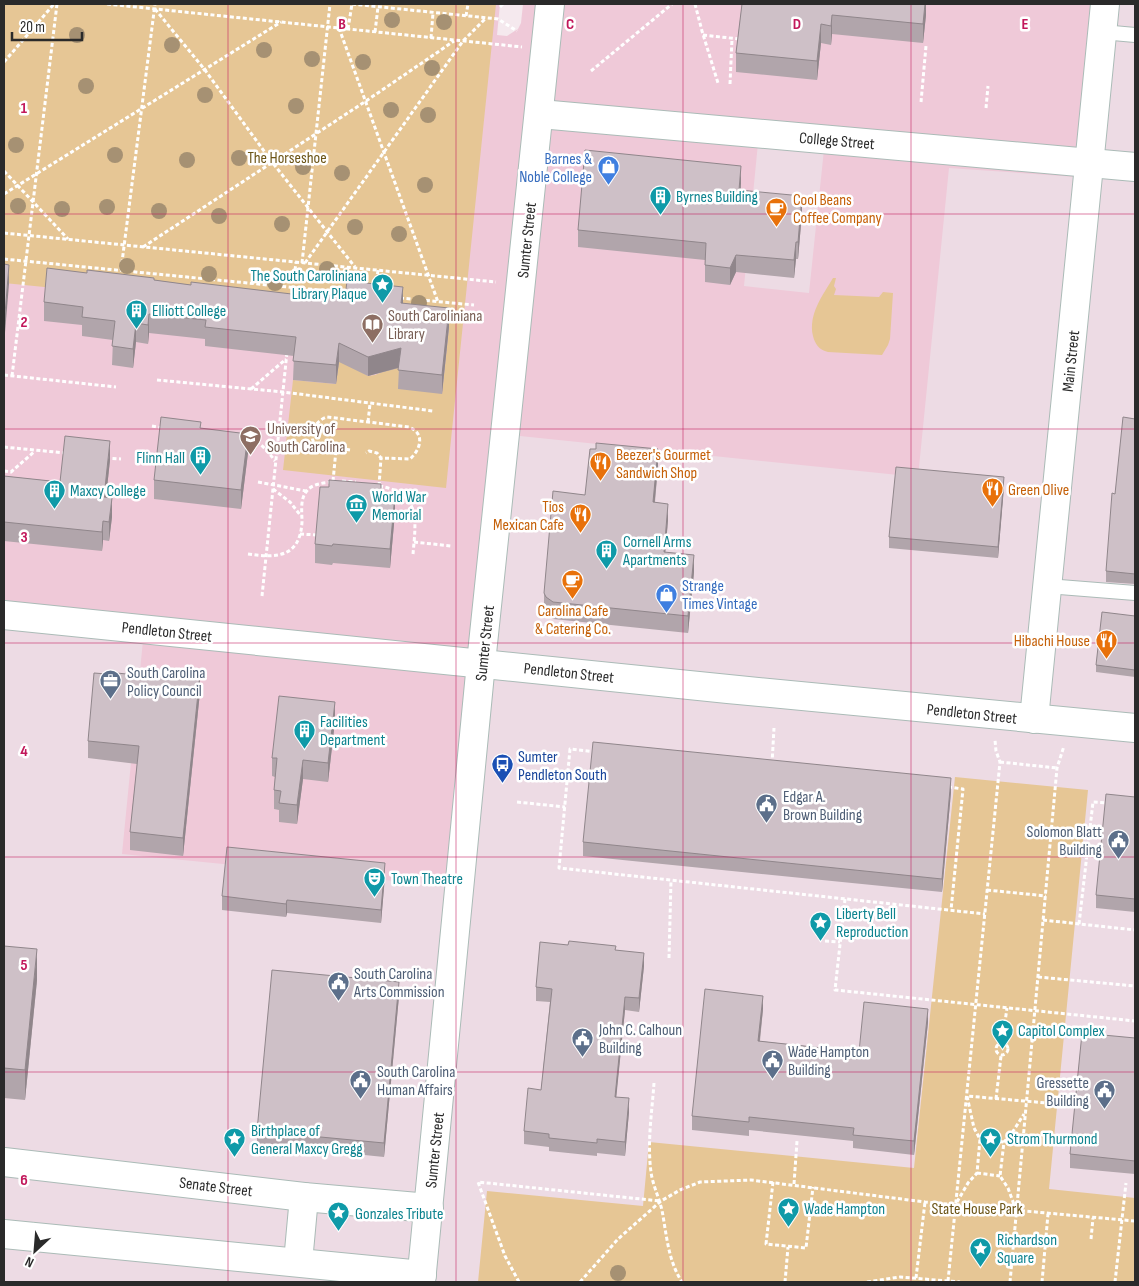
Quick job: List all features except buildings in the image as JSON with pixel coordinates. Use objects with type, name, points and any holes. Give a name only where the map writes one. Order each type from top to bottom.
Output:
[{"type":"street","name":"Sumter Street","points":[[422,1278],[481,663],[540,114],[550,4]]},
{"type":"street","name":"Main Street","points":[[1034,719],[1105,4]]},
{"type":"street","name":"College Street","points":[[540,114],[1135,167]]},
{"type":"street","name":"Pendleton Street","points":[[4,615],[1135,728]]},
{"type":"street","name":"Senate Street","points":[[4,1162],[304,1197],[429,1208]]},
{"type":"street","points":[[298,1262],[304,1197]]},
{"type":"street","points":[[4,1234],[298,1262],[422,1278]]},
{"type":"lane","points":[[1102,32],[1135,35]]},
{"type":"lane","points":[[1047,586],[1135,593]]},
{"type":"path","points":[[4,62],[54,4]]},
{"type":"path","points":[[12,376],[58,4]]},
{"type":"path","points":[[107,4],[496,45]]},
{"type":"path","points":[[121,270],[155,4]]},
{"type":"path","points":[[303,263],[330,4]]},
{"type":"path","points":[[348,29],[352,4],[498,19],[517,31]]},
{"type":"path","points":[[466,16],[468,4]]},
{"type":"path","points":[[592,71],[672,4]]},
{"type":"path","points":[[696,4],[703,35],[718,83]]},
{"type":"path","points":[[375,32],[378,7]]},
{"type":"path","points":[[155,9],[356,268]]},
{"type":"path","points":[[431,38],[433,12]]},
{"type":"path","points":[[303,263],[462,41],[486,18]]},
{"type":"path","points":[[4,194],[282,22]]},
{"type":"path","points":[[339,28],[438,302]]},
{"type":"path","points":[[703,35],[739,39]]},
{"type":"path","points":[[730,84],[732,39]]},
{"type":"path","points":[[143,247],[366,101],[455,40]]},
{"type":"path","points":[[921,102],[926,46]]},
{"type":"path","points":[[986,108],[988,86]]},
{"type":"path","points":[[4,171],[68,239]]},
{"type":"path","points":[[4,233],[477,280]]},
{"type":"path","points":[[4,259],[357,294]]},
{"type":"path","points":[[292,305],[296,262]]},
{"type":"path","points":[[375,296],[378,270]]},
{"type":"path","points":[[393,297],[474,305]]},
{"type":"path","points":[[262,596],[287,350]]},
{"type":"path","points":[[251,389],[286,359]]},
{"type":"path","points":[[4,375],[116,387]]},
{"type":"path","points":[[157,380],[283,392],[433,411]]},
{"type":"path","points":[[368,422],[370,404]]},
{"type":"path","points":[[350,450],[318,447],[313,441],[312,435],[317,422],[321,418],[327,417],[414,429],[419,436],[420,442],[418,449],[410,459],[381,458]]},
{"type":"path","points":[[152,426],[171,429]]},
{"type":"path","points":[[238,436],[255,441],[269,452],[276,462]]},
{"type":"path","points":[[4,447],[74,454]]},
{"type":"path","points":[[4,471],[11,472],[36,450]]},
{"type":"path","points":[[333,481],[336,450]]},
{"type":"path","points":[[366,453],[369,451],[378,453],[381,458],[379,486]]},
{"type":"path","points":[[102,457],[121,459]]},
{"type":"path","points":[[248,554],[266,557],[289,552],[298,542],[302,501],[306,491],[313,486],[333,481],[363,483]]},
{"type":"path","points":[[258,482],[306,491]]},
{"type":"path","points":[[371,484],[396,490],[409,501],[415,516],[413,554]]},
{"type":"path","points":[[273,486],[290,502],[301,516]]},
{"type":"path","points":[[300,534],[317,535]]},
{"type":"path","points":[[414,542],[451,546]]},
{"type":"path","points":[[772,770],[774,728]]},
{"type":"path","points":[[599,752],[570,749],[559,868],[985,914]]},
{"type":"path","points":[[948,1281],[1000,762],[996,751]]},
{"type":"path","points":[[1000,762],[1057,768]]},
{"type":"path","points":[[1010,1282],[1059,762]]},
{"type":"path","points":[[944,787],[963,789],[951,910]]},
{"type":"path","points":[[517,802],[565,807]]},
{"type":"path","points":[[1080,924],[1093,802],[1110,803]]},
{"type":"path","points":[[669,958],[671,880]]},
{"type":"path","points":[[987,890],[1046,896]]},
{"type":"path","points":[[845,899],[835,990],[1135,1021]]},
{"type":"path","points":[[1043,920],[1135,930]]},
{"type":"path","points":[[825,941],[840,942]]},
{"type":"path","points":[[1038,977],[1135,986]]},
{"type":"path","points":[[1001,1056],[997,1054],[996,1047],[1002,1043],[1007,1008]]},
{"type":"path","points":[[1001,1056],[1005,1055],[1008,1050],[1007,1046],[1002,1043]]},
{"type":"path","points":[[996,1099],[1001,1056]]},
{"type":"path","points":[[654,1083],[650,1156],[651,1173],[654,1188],[661,1201],[673,1266],[682,1282]]},
{"type":"path","points":[[967,1096],[1070,1105]]},
{"type":"path","points":[[956,1204],[968,1183],[977,1173],[980,1139],[974,1128],[967,1096]]},
{"type":"path","points":[[1016,1211],[1008,1188],[1000,1176],[1004,1142],[1012,1133],[1025,1111]]},
{"type":"path","points":[[980,1139],[1004,1142]]},
{"type":"path","points":[[794,1184],[797,1141]]},
{"type":"path","points":[[977,1173],[1000,1176]]},
{"type":"path","points":[[580,1282],[618,1239],[661,1201],[680,1190],[700,1182],[743,1180],[773,1182],[925,1202],[1135,1221]]},
{"type":"path","points":[[520,1282],[505,1256],[478,1182],[661,1201]]},
{"type":"path","points":[[773,1182],[766,1244],[788,1247],[806,1248],[813,1187]]},
{"type":"path","points":[[1115,1282],[1126,1183]]},
{"type":"path","points":[[916,1278],[925,1202]]},
{"type":"path","points":[[1042,1282],[1048,1214]]},
{"type":"path","points":[[1091,1239],[1093,1218]]},
{"type":"path","points":[[785,1282],[788,1247]]},
{"type":"path","points":[[867,1282],[900,1277],[960,1282]]},
{"type":"shaded area","name":"University of South Carolina","points":[[4,4],[1110,4],[1091,178],[949,168],[918,477],[500,434],[457,887],[122,854],[145,620],[4,606]],"holes":[[[759,133],[825,140],[809,293],[744,286]]]},
{"type":"shaded area","points":[[500,4],[523,4],[521,23],[518,29],[507,36],[497,35]]},
{"type":"green space","name":"The Horseshoe","points":[[4,4],[496,4],[446,488],[283,470],[293,380],[336,384],[339,358],[368,376],[401,364],[442,394],[449,327],[4,283]]},
{"type":"green space","points":[[833,278],[836,278],[834,295],[879,297],[883,292],[893,293],[890,339],[882,355],[828,352],[822,350],[816,344],[812,328],[814,312]]},
{"type":"green space","name":"State House Park","points":[[955,777],[1088,790],[1049,1189],[1135,1198],[1135,1282],[478,1282],[487,1191],[643,1206],[649,1142],[914,1168]]},
{"type":"place","name":"Barnes & Noble College","points":[[608,186]]},
{"type":"place","name":"Byrnes Building","points":[[660,215]]},
{"type":"place","name":"Cool Beans Coffee Company","points":[[777,227]]},
{"type":"place","name":"The South Caroliniana Library Plaque","points":[[383,303]]},
{"type":"place","name":"Elliott College","points":[[136,329]]},
{"type":"place","name":"South Caroliniana Library","points":[[372,343]]},
{"type":"place","name":"University of South Carolina","points":[[251,456]]},
{"type":"place","name":"Flinn Hall","points":[[201,476]]},
{"type":"place","name":"Beezer's Gourmet Sandwich Shop","points":[[600,482]]},
{"type":"place","name":"Green Olive","points":[[992,508]]},
{"type":"place","name":"Maxcy College","points":[[54,509]]},
{"type":"place","name":"World War Memorial","points":[[356,524]]},
{"type":"place","name":"Tios Mexican Cafe","points":[[580,534]]},
{"type":"place","name":"Cornell Arms Apartments","points":[[607,569]]},
{"type":"place","name":"Carolina Cafe & Catering Co.","points":[[573,600]]},
{"type":"place","name":"Strange Times Vintage","points":[[666,613]]},
{"type":"place","name":"Hibachi House","points":[[1106,659]]},
{"type":"place","name":"South Carolina Policy Council","points":[[111,700]]},
{"type":"place","name":"Facilities Department","points":[[304,749]]},
{"type":"place","name":"Sumter Pendleton South","points":[[502,784]]},
{"type":"place","name":"Edgar A. Brown Building","points":[[767,824]]},
{"type":"place","name":"Solomon Blatt Building","points":[[1118,859]]},
{"type":"place","name":"Town Theatre","points":[[375,897]]},
{"type":"place","name":"Liberty Bell Reproduction","points":[[820,941]]},
{"type":"place","name":"South Carolina Arts Commission","points":[[338,1001]]},
{"type":"place","name":"Capitol Complex","points":[[1002,1049]]},
{"type":"place","name":"John C. Calhoun Building","points":[[583,1057]]},
{"type":"place","name":"Wade Hampton Building","points":[[772,1079]]},
{"type":"place","name":"South Carolina Human Affairs","points":[[361,1099]]},
{"type":"place","name":"Gressette Building","points":[[1105,1110]]},
{"type":"place","name":"Strom Thurmond","points":[[991,1157]]},
{"type":"place","name":"Birthplace of General Maxcy Gregg","points":[[235,1158]]},
{"type":"place","name":"Wade Hampton","points":[[788,1227]]},
{"type":"place","name":"Gonzales Tribute","points":[[339,1232]]},
{"type":"place","name":"Richardson Square","points":[[981,1267]]}]
